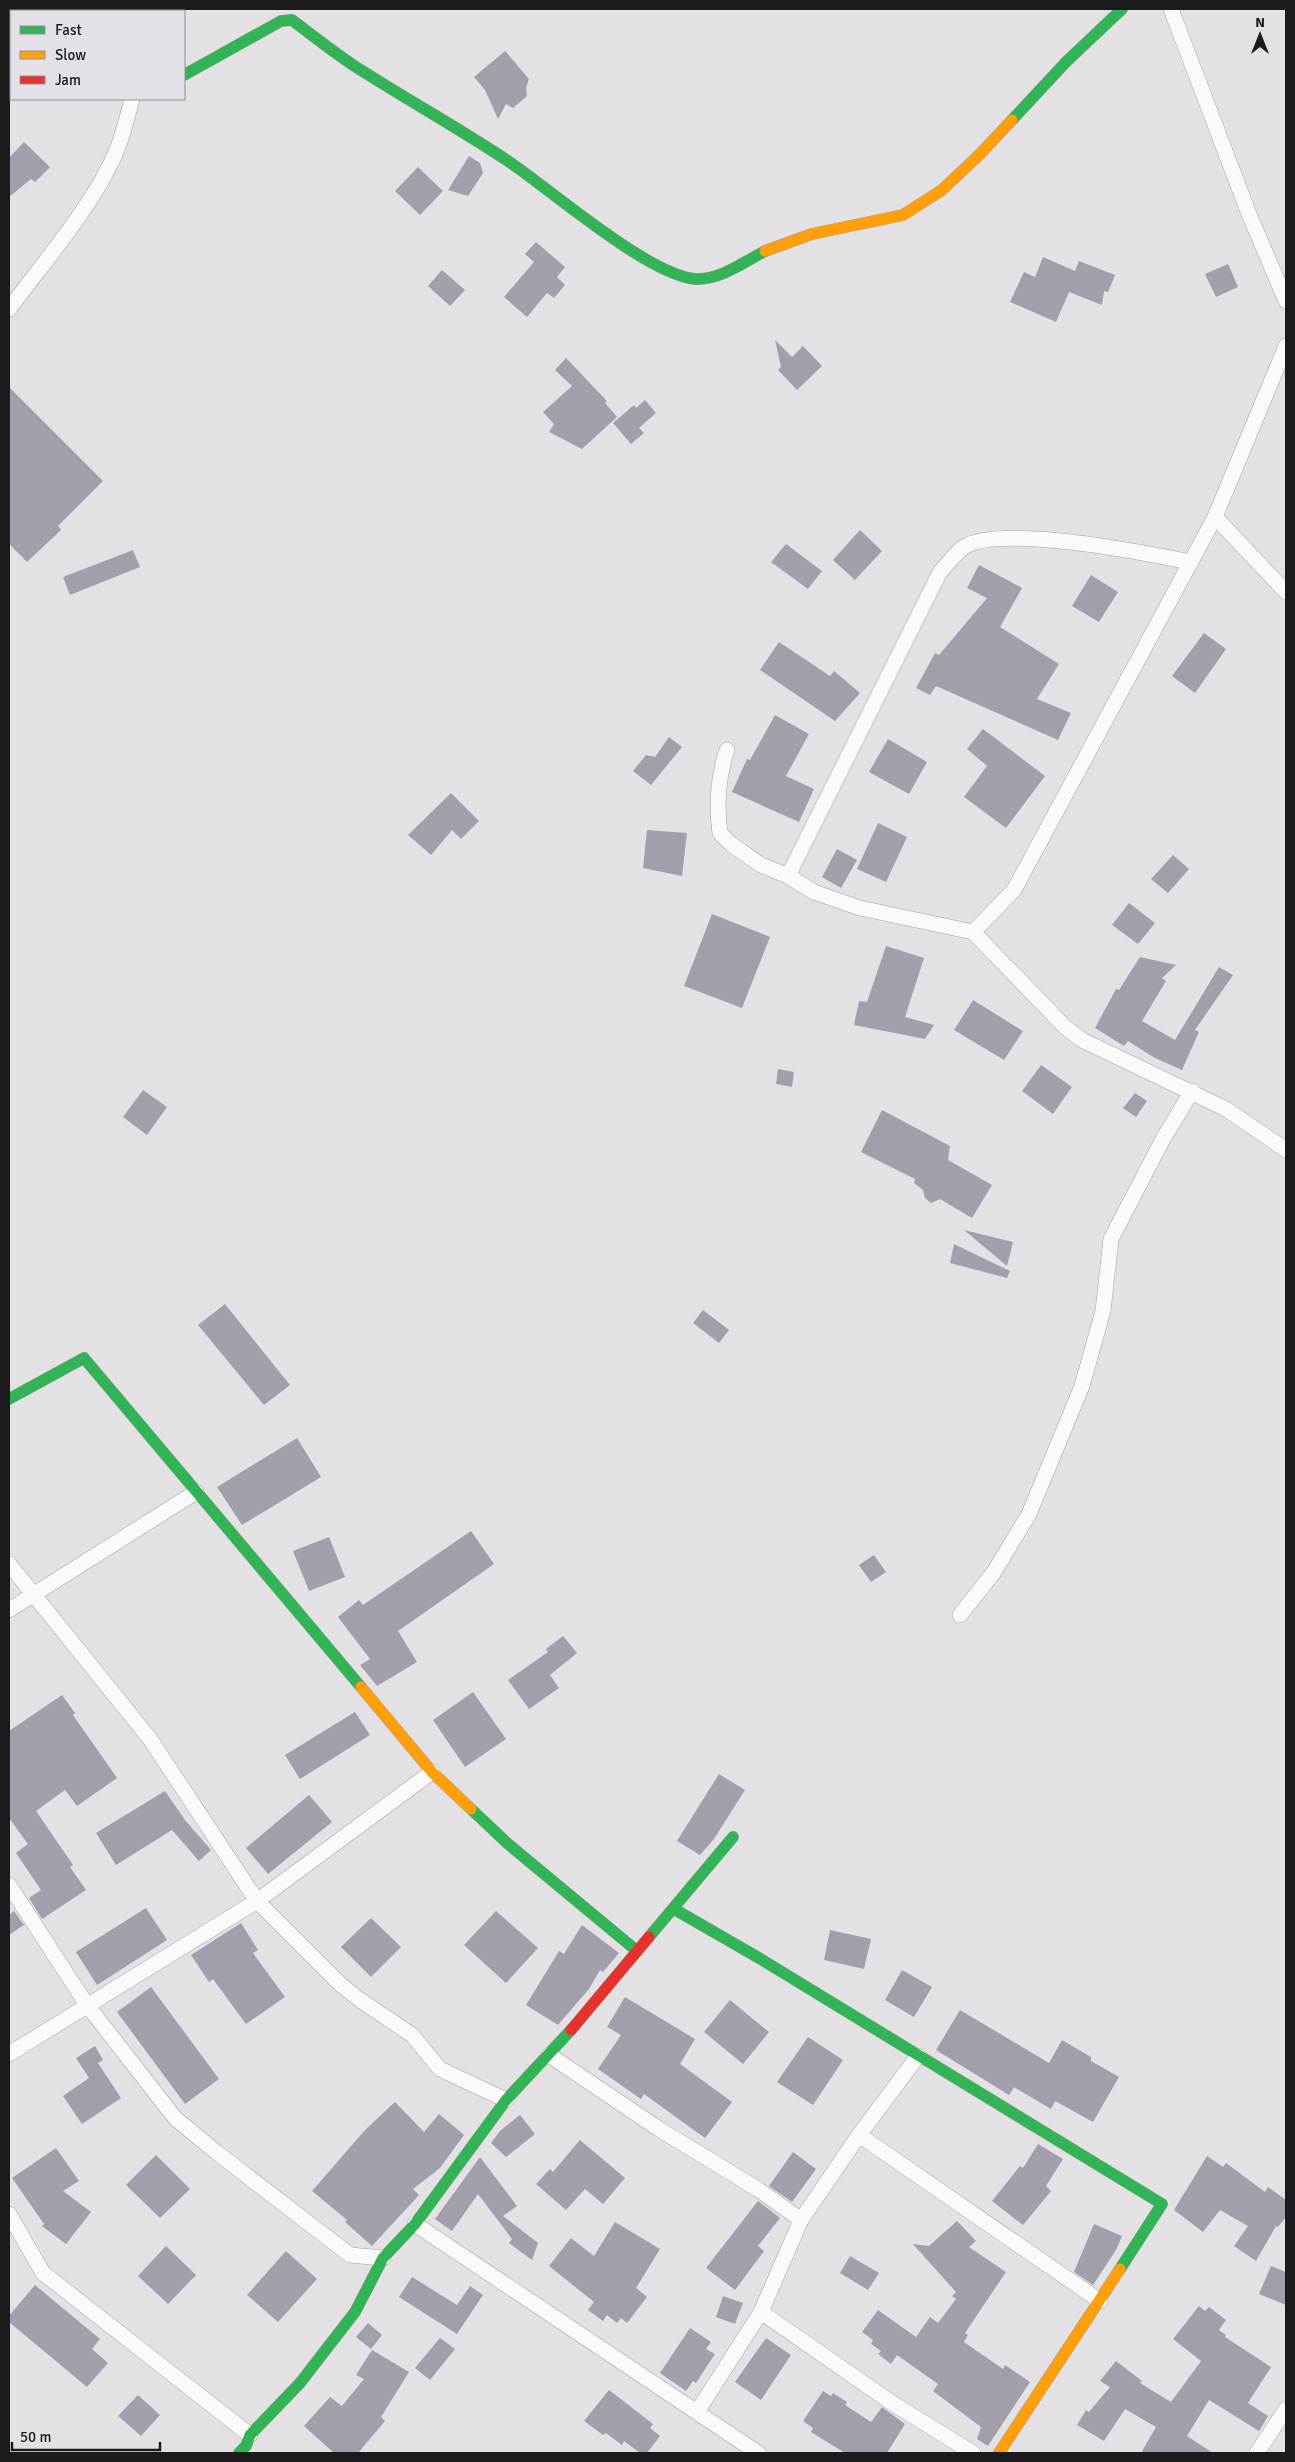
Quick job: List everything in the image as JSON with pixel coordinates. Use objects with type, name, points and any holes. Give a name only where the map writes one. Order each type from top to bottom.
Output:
[{"type":"street","points":[[185,74],[281,21],[292,20],[332,51],[510,162],[628,247],[668,272],[694,280],[719,275],[756,254],[804,236],[857,223],[903,215],[915,210],[954,178],[1048,80],[1122,9]]},
{"type":"street","points":[[1171,9],[1246,205],[1286,302]]},
{"type":"street","points":[[9,309],[72,225],[97,186],[118,148],[134,100]]},
{"type":"street","points":[[973,932],[1014,890],[1215,517],[1286,346]]},
{"type":"street","points":[[1215,517],[1286,592]]},
{"type":"street","points":[[788,876],[940,572],[964,547],[985,541],[1002,539],[1070,541],[1190,562]]},
{"type":"street","points":[[728,750],[720,772],[717,812],[720,833],[731,844],[761,865],[788,876],[814,892],[860,908],[973,932],[1065,1028],[1082,1040],[1192,1091],[1226,1109],[1286,1150]]},
{"type":"street","points":[[960,1615],[994,1572],[1029,1514],[1082,1386],[1103,1311],[1111,1239],[1163,1139],[1192,1091]]},
{"type":"street","points":[[9,1399],[84,1358],[432,1772],[507,1843],[637,1951]]},
{"type":"street","points":[[9,1610],[196,1492]]},
{"type":"street","points":[[9,1564],[150,1738],[257,1900],[340,1984],[412,2035],[440,2069],[506,2100]]},
{"type":"street","points":[[9,2054],[257,1900],[432,1772]]},
{"type":"street","points":[[239,2453],[246,2446],[250,2435],[300,2383],[355,2312],[383,2258],[415,2224],[506,2100],[549,2055],[733,1837]]},
{"type":"street","points":[[9,1885],[87,2006],[175,2118],[350,2255],[383,2258]]},
{"type":"street","points":[[674,1909],[759,1958],[1162,2204],[999,2453]]},
{"type":"street","points":[[549,2055],[659,2129],[759,2190],[801,2220]]},
{"type":"street","points":[[697,2412],[761,2312],[801,2220],[859,2134],[918,2056]]},
{"type":"street","points":[[859,2134],[1100,2301]]},
{"type":"street","points":[[9,2214],[43,2273],[250,2435]]},
{"type":"street","points":[[415,2224],[758,2453]]},
{"type":"street","points":[[761,2312],[892,2403],[973,2453]]},
{"type":"street","points":[[1256,2453],[1286,2409]]},
{"type":"building","points":[[505,51],[529,79],[526,88],[527,96],[513,108],[506,104],[498,119],[485,90],[474,77]]},
{"type":"building","points":[[24,142],[50,167],[35,182],[31,179],[9,197],[9,158]]},
{"type":"building","points":[[469,156],[480,163],[483,173],[468,196],[448,190]]},
{"type":"building","points":[[418,167],[443,191],[420,215],[395,191]]},
{"type":"building","points":[[536,242],[565,267],[557,277],[565,285],[554,298],[547,293],[527,317],[504,297],[534,262],[525,254]]},
{"type":"building","points":[[1043,257],[1075,271],[1079,261],[1115,275],[1108,292],[1104,291],[1102,305],[1069,292],[1056,322],[1010,302],[1024,272],[1035,277]]},
{"type":"building","points":[[1228,264],[1238,287],[1216,297],[1205,274]]},
{"type":"building","points":[[442,270],[465,290],[450,306],[428,286]]},
{"type":"building","points":[[775,340],[792,357],[803,346],[822,366],[797,390],[778,370],[781,367]]},
{"type":"building","points":[[566,358],[607,401],[605,403],[617,417],[582,449],[549,432],[554,424],[543,412],[572,386],[555,370]]},
{"type":"building","points":[[9,387],[103,481],[58,526],[61,530],[27,562],[9,544]]},
{"type":"building","points":[[645,400],[656,413],[639,428],[644,433],[631,444],[613,423],[634,405],[636,408]]},
{"type":"building","points":[[860,530],[882,551],[855,580],[833,560]]},
{"type":"building","points":[[786,544],[822,571],[808,589],[771,562]]},
{"type":"building","points":[[133,550],[140,567],[70,595],[63,577]]},
{"type":"building","points":[[979,565],[1022,588],[1000,627],[1059,664],[1037,699],[1071,713],[1058,740],[936,686],[930,695],[916,688],[935,653],[939,655],[987,598],[967,588]]},
{"type":"building","points":[[1091,575],[1118,592],[1099,622],[1072,606]]},
{"type":"building","points":[[1204,633],[1226,649],[1195,693],[1172,676]]},
{"type":"building","points":[[779,642],[830,676],[834,671],[860,693],[835,721],[760,670]]},
{"type":"building","points":[[775,715],[809,734],[786,776],[814,789],[799,822],[732,792],[747,759],[750,760]]},
{"type":"building","points":[[983,729],[1045,776],[1006,828],[964,797],[987,766],[967,749]]},
{"type":"building","points":[[669,737],[682,747],[651,785],[633,771],[646,755],[655,757]]},
{"type":"building","points":[[888,739],[927,762],[909,794],[869,772]]},
{"type":"building","points":[[451,793],[479,821],[461,839],[452,830],[431,855],[408,835]]},
{"type":"building","points":[[878,823],[907,837],[886,882],[857,869]]},
{"type":"building","points":[[647,830],[687,833],[682,876],[643,868]]},
{"type":"building","points":[[837,849],[857,860],[841,888],[822,877]]},
{"type":"building","points":[[1173,855],[1189,869],[1168,893],[1151,879]]},
{"type":"building","points":[[1129,903],[1155,923],[1138,944],[1112,925]]},
{"type":"building","points":[[712,914],[770,937],[742,1008],[684,986]]},
{"type":"building","points":[[886,946],[924,958],[905,1017],[934,1025],[925,1039],[854,1025],[859,1001],[867,1002]]},
{"type":"building","points":[[1140,957],[1176,965],[1162,978],[1166,981],[1142,1021],[1175,1040],[1219,967],[1233,975],[1195,1030],[1199,1032],[1182,1070],[1155,1058],[1128,1041],[1124,1046],[1095,1028],[1116,989],[1119,990]]},
{"type":"building","points":[[973,1000],[1023,1031],[1004,1060],[954,1030]]},
{"type":"building","points":[[1041,1065],[1072,1087],[1053,1114],[1022,1091]]},
{"type":"building","points":[[778,1069],[794,1072],[792,1087],[776,1084]]},
{"type":"building","points":[[143,1090],[167,1107],[147,1135],[123,1117]]},
{"type":"building","points":[[1135,1093],[1147,1101],[1136,1117],[1123,1108]]},
{"type":"building","points":[[882,1110],[950,1146],[948,1160],[992,1185],[972,1218],[940,1199],[931,1203],[925,1198],[923,1190],[914,1183],[915,1179],[861,1152]]},
{"type":"building","points":[[964,1230],[1013,1242],[1007,1266]]},
{"type":"building","points":[[954,1244],[1010,1271],[1007,1278],[950,1263]]},
{"type":"building","points":[[225,1304],[290,1385],[264,1405],[198,1325]]},
{"type":"building","points":[[703,1310],[729,1330],[719,1343],[693,1323]]},
{"type":"building","points":[[297,1438],[321,1477],[242,1525],[217,1487]]},
{"type":"building","points":[[471,1531],[494,1564],[398,1631],[417,1662],[377,1686],[360,1665],[370,1659],[338,1617],[359,1600],[363,1605]]},
{"type":"building","points":[[329,1537],[345,1577],[309,1591],[293,1551]]},
{"type":"building","points":[[874,1555],[886,1572],[871,1582],[859,1565]]},
{"type":"building","points":[[563,1636],[577,1653],[550,1675],[559,1688],[529,1709],[508,1680],[548,1652],[546,1649]]},
{"type":"building","points":[[473,1692],[506,1739],[465,1767],[433,1720]]},
{"type":"building","points":[[62,1695],[75,1713],[73,1715],[117,1778],[77,1806],[65,1790],[36,1811],[73,1865],[70,1867],[86,1890],[42,1919],[29,1898],[41,1890],[16,1853],[28,1844],[9,1818],[9,1731]]},
{"type":"building","points":[[355,1712],[370,1735],[300,1779],[285,1755]]},
{"type":"building","points":[[719,1774],[745,1790],[714,1839],[700,1855],[677,1841]]},
{"type":"building","points":[[165,1791],[185,1820],[211,1850],[199,1861],[172,1830],[116,1865],[96,1833]]},
{"type":"building","points":[[309,1795],[332,1822],[268,1874],[246,1848]]},
{"type":"building","points":[[146,1908],[167,1940],[97,1985],[76,1952]]},
{"type":"building","points":[[14,1911],[24,1925],[9,1935],[9,1915]]},
{"type":"building","points":[[496,1911],[538,1948],[506,1983],[464,1945]]},
{"type":"building","points":[[371,1918],[401,1947],[371,1977],[341,1947]]},
{"type":"building","points":[[241,1923],[258,1950],[253,1953],[285,1997],[246,2024],[213,1979],[209,1982],[191,1955]]},
{"type":"building","points":[[582,1925],[619,1953],[603,1972],[600,1970],[589,1989],[558,2025],[526,2005],[559,1951],[564,1954]]},
{"type":"building","points":[[830,1930],[871,1939],[864,1969],[824,1960]]},
{"type":"building","points":[[902,1970],[932,1987],[914,2017],[885,2000]]},
{"type":"building","points":[[151,1987],[219,2079],[185,2104],[117,2012]]},
{"type":"building","points":[[625,1997],[695,2039],[680,2064],[732,2102],[705,2138],[644,2094],[641,2099],[598,2069],[621,2035],[607,2027]]},
{"type":"building","points":[[730,2000],[769,2032],[743,2064],[704,2032]]},
{"type":"building","points":[[960,2010],[1049,2063],[1062,2040],[1091,2057],[1091,2061],[1119,2077],[1093,2122],[1055,2101],[1051,2109],[1014,2087],[1009,2095],[936,2050]]},
{"type":"building","points":[[808,2037],[843,2060],[813,2105],[777,2082]]},
{"type":"building","points":[[95,2046],[103,2060],[98,2063],[121,2098],[82,2124],[63,2096],[89,2078],[76,2058]]},
{"type":"building","points":[[395,2102],[424,2132],[439,2114],[464,2135],[440,2168],[413,2189],[419,2195],[372,2246],[345,2222],[347,2220],[312,2191],[366,2129]]},
{"type":"building","points":[[520,2115],[535,2134],[506,2157],[491,2143],[500,2131]]},
{"type":"building","points":[[580,2140],[625,2178],[603,2204],[585,2189],[566,2210],[536,2184],[550,2169],[553,2172]]},
{"type":"building","points":[[1038,2144],[1063,2159],[1046,2186],[1051,2191],[1023,2225],[992,2201],[1020,2166],[1023,2168]]},
{"type":"building","points":[[56,2148],[79,2181],[63,2191],[91,2212],[66,2244],[42,2226],[44,2224],[12,2178]]},
{"type":"building","points":[[793,2152],[816,2169],[792,2202],[769,2186]]},
{"type":"building","points":[[156,2155],[190,2189],[160,2218],[126,2185]]},
{"type":"building","points":[[1207,2156],[1223,2167],[1226,2163],[1265,2192],[1268,2187],[1286,2200],[1286,2217],[1278,2227],[1276,2226],[1256,2261],[1234,2246],[1248,2226],[1220,2210],[1203,2232],[1174,2210]]},
{"type":"building","points":[[480,2157],[517,2206],[503,2216],[538,2243],[532,2260],[509,2243],[512,2239],[478,2194],[452,2231],[435,2219]]},
{"type":"building","points":[[758,2201],[780,2218],[758,2246],[764,2251],[735,2290],[706,2268]]},
{"type":"building","points":[[957,2221],[976,2241],[969,2247],[1006,2272],[965,2333],[968,2335],[964,2342],[1003,2369],[1005,2365],[1030,2382],[988,2446],[977,2439],[981,2427],[933,2391],[938,2384],[897,2355],[891,2364],[878,2354],[881,2351],[871,2344],[873,2340],[862,2332],[878,2310],[916,2337],[930,2317],[938,2323],[956,2299],[952,2296],[956,2292],[913,2244],[929,2246]]},
{"type":"building","points":[[615,2222],[660,2249],[636,2288],[647,2297],[627,2323],[621,2318],[617,2323],[607,2315],[603,2321],[588,2310],[594,2302],[549,2266],[571,2238],[594,2256]]},
{"type":"building","points":[[1094,2224],[1122,2236],[1116,2250],[1093,2285],[1074,2272]]},
{"type":"building","points":[[166,2246],[196,2275],[168,2304],[138,2276]]},
{"type":"building","points":[[286,2251],[317,2279],[278,2322],[247,2295]]},
{"type":"building","points":[[850,2256],[879,2273],[868,2290],[840,2273]]},
{"type":"building","points":[[1271,2266],[1286,2272],[1286,2305],[1259,2294]]},
{"type":"building","points":[[412,2277],[457,2305],[470,2286],[483,2295],[457,2334],[399,2297]]},
{"type":"building","points":[[35,2285],[100,2339],[92,2349],[108,2363],[87,2387],[9,2322],[9,2316]]},
{"type":"building","points":[[723,2296],[743,2303],[735,2324],[716,2317]]},
{"type":"building","points":[[1199,2306],[1205,2311],[1209,2307],[1226,2320],[1219,2330],[1226,2335],[1225,2337],[1271,2367],[1248,2403],[1268,2416],[1259,2431],[1209,2400],[1187,2436],[1213,2453],[1141,2453],[1156,2427],[1125,2409],[1104,2441],[1077,2425],[1086,2410],[1089,2412],[1110,2387],[1100,2381],[1116,2361],[1142,2381],[1140,2383],[1171,2402],[1201,2361],[1173,2339]]},
{"type":"building","points":[[368,2323],[382,2335],[371,2349],[356,2337]]},
{"type":"building","points":[[690,2328],[711,2342],[706,2349],[715,2354],[696,2383],[693,2381],[686,2391],[660,2373]]},
{"type":"building","points":[[440,2338],[455,2349],[430,2380],[415,2368]]},
{"type":"building","points":[[766,2338],[791,2355],[761,2400],[735,2382]]},
{"type":"building","points":[[372,2350],[409,2372],[381,2417],[385,2421],[358,2453],[334,2453],[304,2426],[330,2397],[342,2406],[364,2379],[356,2375]]},
{"type":"building","points":[[609,2390],[653,2424],[650,2428],[660,2436],[647,2453],[640,2453],[624,2441],[622,2445],[606,2433],[603,2435],[584,2421]]},
{"type":"building","points":[[823,2391],[831,2396],[833,2393],[847,2402],[845,2405],[871,2422],[882,2407],[905,2424],[887,2453],[845,2453],[811,2432],[813,2428],[803,2421]]},
{"type":"building","points":[[138,2395],[160,2415],[141,2436],[118,2416]]},
{"type":"traffic: fast","points":[[1012,120],[1066,62],[1122,9]]},
{"type":"traffic: fast","points":[[185,74],[281,21],[292,20],[353,65],[508,161],[627,248],[653,263],[676,274],[696,279],[705,279],[732,270],[765,251]]},
{"type":"traffic: fast","points":[[9,1399],[84,1358],[361,1687]]},
{"type":"traffic: fast","points":[[471,1809],[507,1843],[637,1951]]},
{"type":"traffic: fast","points":[[649,1937],[733,1837]]},
{"type":"traffic: fast","points":[[674,1909],[759,1958],[1162,2204],[1120,2269]]},
{"type":"traffic: fast","points":[[239,2453],[246,2446],[250,2435],[300,2383],[355,2312],[383,2258],[415,2224],[506,2100],[571,2030]]},
{"type":"traffic: slow","points":[[765,251],[812,234],[903,215],[942,190],[1012,120]]},
{"type":"traffic: slow","points":[[361,1687],[432,1772],[471,1809]]},
{"type":"traffic: slow","points":[[999,2453],[1120,2269]]},
{"type":"traffic: jam","points":[[571,2030],[649,1937]]}]
